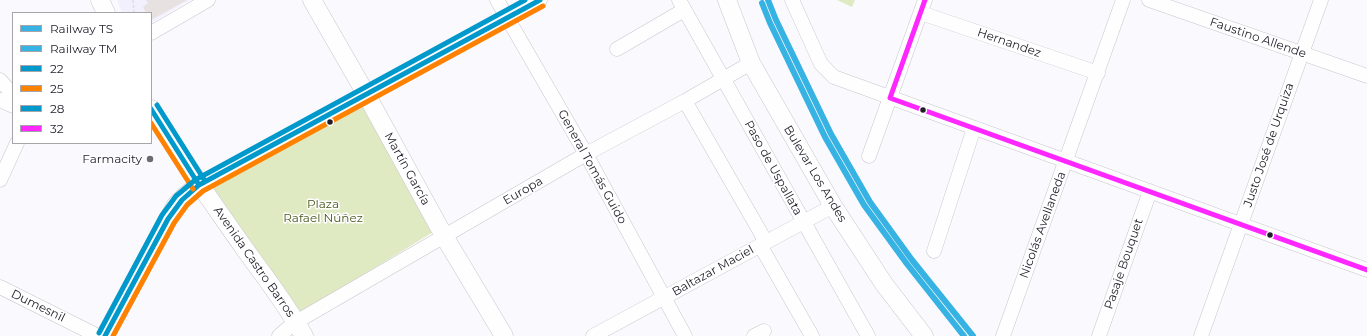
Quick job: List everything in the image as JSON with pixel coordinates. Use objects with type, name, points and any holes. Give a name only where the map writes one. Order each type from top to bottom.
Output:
[{"type":"main road","points":[[100,0],[106,12]]},
{"type":"main road","name":"Martín García","points":[[312,0],[366,94],[444,236],[504,336]]},
{"type":"main road","name":"Bulevar Los Andes","points":[[727,0],[751,63],[833,206],[884,284],[924,336]]},
{"type":"main road","name":"Avenida Castro Barros","points":[[152,111],[199,185],[291,312],[300,329]]},
{"type":"main road","points":[[105,336],[176,205],[199,185]]},
{"type":"street","points":[[152,32],[208,0]]},
{"type":"street","name":"General Tomás Guido","points":[[497,0],[586,154],[685,336]]},
{"type":"street","points":[[199,185],[540,0]]},
{"type":"street","points":[[792,0],[821,64],[834,77],[1367,270]]},
{"type":"street","name":"Nicolás Avellaneda","points":[[1002,336],[1098,73],[1123,0]]},
{"type":"street","name":"Faustino Allende","points":[[1149,0],[1367,76]]},
{"type":"street","name":"Justo José de Urquiza","points":[[1201,336],[1322,0]]},
{"type":"street","points":[[616,49],[681,5]]},
{"type":"street","name":"Paso de Uspallata","points":[[681,5],[724,78],[868,336]]},
{"type":"street","points":[[869,156],[923,6]]},
{"type":"street","name":"Hernandez","points":[[923,6],[1098,73]]},
{"type":"street","name":"Europa","points":[[279,336],[287,328],[300,329],[444,236],[586,154],[685,101],[751,63]]},
{"type":"street","points":[[0,80],[12,94]]},
{"type":"street","points":[[0,100],[12,106]]},
{"type":"street","points":[[685,101],[812,336]]},
{"type":"street","points":[[934,251],[974,128]]},
{"type":"street","points":[[0,180],[17,144]]},
{"type":"street","name":"Pasaje Bouquet","points":[[1099,336],[1150,191]]},
{"type":"street","name":"Baltazar Maciel","points":[[593,336],[833,206]]},
{"type":"street","name":"Dumesnil","points":[[0,287],[98,336]]},
{"type":"path","points":[[133,0],[134,12]]},
{"type":"shaded area","points":[[117,0],[190,0],[152,22],[152,12],[122,12]]},
{"type":"green space","points":[[837,0],[855,0],[852,7]]},
{"type":"green space","name":"Plaza Rafael Núñez","points":[[366,105],[433,232],[301,313],[210,187],[300,137]]},
{"type":"building","points":[[146,0],[187,0],[152,19],[152,12],[146,12],[143,7],[148,3]]},
{"type":"rail line","name":"TS","points":[[768,0],[776,20],[831,134],[870,202],[912,260],[973,336]]},
{"type":"rail line","name":"TM","points":[[762,3],[770,23],[825,137],[864,205],[907,264],[964,336]]},
{"type":"transit line","name":"28","points":[[99,333],[162,215],[176,196],[195,180],[525,0]]},
{"type":"transit line","name":"22","points":[[105,336],[168,219],[182,200],[199,185],[540,0]]},
{"type":"transit line","name":"32","points":[[925,0],[890,98],[1367,270]]},
{"type":"transit line","name":"25","points":[[113,336],[174,223],[187,205],[203,191],[543,6]]},
{"type":"transit line","name":"28","points":[[157,105],[205,181]]},
{"type":"transit line","name":"22","points":[[152,111],[199,185]]},
{"type":"transit line","name":"25","points":[[152,125],[193,189]]},
{"type":"place","name":"Farmacity","points":[[150,159]]}]
